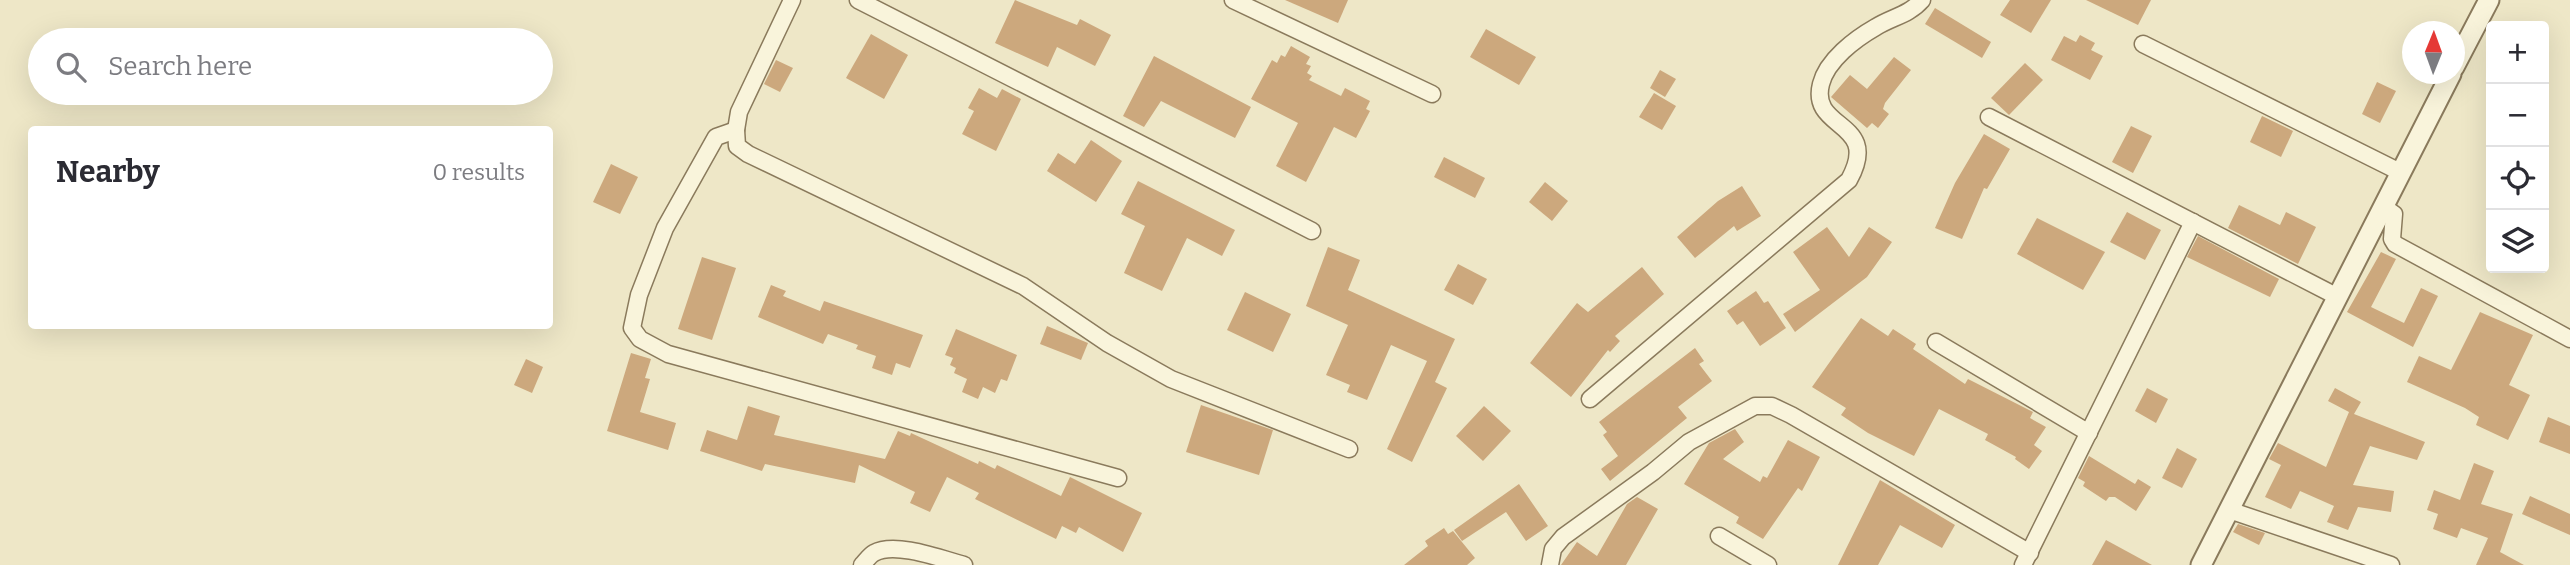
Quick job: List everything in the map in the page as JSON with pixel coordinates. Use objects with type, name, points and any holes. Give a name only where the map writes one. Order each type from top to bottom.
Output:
[{"type":"street","points":[[792,0],[739,112],[737,146],[748,154],[1023,286],[1107,343],[1171,379],[1349,449]]},
{"type":"street","points":[[858,0],[1312,231]]},
{"type":"street","points":[[1233,0],[1432,94]]},
{"type":"street","points":[[1590,399],[1849,180],[1858,162],[1859,148],[1853,137],[1824,110],[1819,97],[1821,82],[1842,51],[1877,26],[1914,9],[1922,0]]},
{"type":"street","points":[[2465,47],[2489,0]]},
{"type":"street","points":[[2143,44],[2400,172]]},
{"type":"street","points":[[2201,565],[2446,84]]},
{"type":"street","points":[[1989,117],[2337,297]]},
{"type":"street","points":[[736,130],[716,137],[665,228],[639,295],[632,328],[640,339],[668,354],[1118,478]]},
{"type":"street","points":[[2384,207],[2394,214],[2392,239],[2395,244],[2570,339]]},
{"type":"street","points":[[1549,565],[1553,549],[1563,537],[1653,472],[1689,442],[1755,406],[1772,406],[1791,415],[2027,559],[2193,222]]},
{"type":"street","points":[[1936,342],[2089,433]]},
{"type":"street","points":[[2229,510],[2391,565]]},
{"type":"street","points":[[1719,536],[1768,565]]},
{"type":"street","points":[[862,565],[875,552],[897,550],[921,552],[964,565]]},
{"type":"building","points":[[1015,0],[1077,25],[1080,19],[1111,35],[1095,66],[1057,47],[1048,67],[995,43]]},
{"type":"building","points":[[1285,0],[1348,0],[1338,23]]},
{"type":"building","points":[[2010,0],[2051,0],[2031,33],[2000,15]]},
{"type":"building","points":[[2086,0],[2151,0],[2138,25]]},
{"type":"building","points":[[1935,8],[1991,42],[1982,58],[1925,24]]},
{"type":"building","points":[[1486,29],[1536,57],[1519,85],[1470,57]]},
{"type":"building","points":[[871,34],[908,55],[884,99],[846,78]]},
{"type":"building","points":[[2080,35],[2095,43],[2091,50],[2103,56],[2090,80],[2051,60],[2064,36],[2076,42]]},
{"type":"building","points":[[1291,46],[1310,57],[1306,64],[1311,66],[1307,73],[1312,76],[1309,80],[1341,96],[1345,88],[1370,101],[1366,109],[1370,111],[1356,138],[1334,127],[1306,182],[1276,166],[1298,123],[1251,99],[1272,60],[1277,63],[1281,55],[1285,57]]},
{"type":"building","points":[[1154,56],[1251,107],[1235,138],[1161,101],[1144,127],[1123,116]]},
{"type":"building","points":[[1894,57],[1911,70],[1885,103],[1883,109],[1889,114],[1878,128],[1872,123],[1867,128],[1831,97],[1850,75],[1867,89]]},
{"type":"building","points":[[776,60],[793,68],[780,92],[764,84]]},
{"type":"building","points":[[2025,63],[2043,80],[2009,115],[1991,98]]},
{"type":"building","points":[[1660,70],[1676,79],[1665,97],[1650,88]]},
{"type":"building","points":[[2377,82],[2396,91],[2380,123],[2362,114]]},
{"type":"building","points":[[979,88],[997,98],[1002,89],[1021,99],[996,151],[962,134],[974,111],[968,108]]},
{"type":"building","points":[[1654,93],[1676,106],[1662,130],[1639,117]]},
{"type":"building","points":[[2262,116],[2293,131],[2281,157],[2250,142]]},
{"type":"building","points":[[2131,126],[2152,136],[2133,173],[2112,162]]},
{"type":"building","points":[[1984,134],[2010,149],[1987,189],[1984,188],[1962,239],[1935,228],[1955,183]]},
{"type":"building","points":[[1091,140],[1122,161],[1096,202],[1047,171],[1058,153],[1075,164]]},
{"type":"building","points":[[1444,157],[1485,178],[1475,198],[1434,177]]},
{"type":"building","points":[[611,164],[638,177],[620,214],[593,202]]},
{"type":"building","points":[[1138,181],[1235,230],[1222,256],[1187,238],[1162,291],[1124,273],[1145,226],[1121,214]]},
{"type":"building","points":[[1545,182],[1568,201],[1552,221],[1529,202]]},
{"type":"building","points":[[1742,186],[1761,216],[1737,231],[1734,226],[1695,258],[1677,237],[1718,201]]},
{"type":"building","points":[[2239,205],[2280,225],[2286,212],[2316,227],[2298,264],[2228,228]]},
{"type":"building","points":[[2127,212],[2161,230],[2145,260],[2110,242]]},
{"type":"building","points":[[2037,218],[2105,252],[2083,290],[2017,254]]},
{"type":"building","points":[[1827,227],[1849,257],[1869,227],[1892,242],[1867,277],[1795,332],[1783,314],[1820,290],[1793,252]]},
{"type":"building","points":[[2198,236],[2279,279],[2270,297],[2187,257]]},
{"type":"building","points":[[1328,247],[1360,260],[1348,290],[1455,339],[1435,382],[1447,388],[1412,462],[1387,449],[1427,361],[1391,345],[1367,400],[1347,392],[1350,385],[1326,375],[1348,325],[1306,306]]},
{"type":"building","points":[[2381,252],[2396,259],[2371,307],[2404,323],[2421,288],[2438,296],[2413,347],[2347,312]]},
{"type":"building","points":[[702,257],[736,268],[712,340],[678,329]]},
{"type":"building","points":[[1458,264],[1487,279],[1473,305],[1444,290]]},
{"type":"building","points":[[1642,267],[1664,294],[1615,336],[1620,341],[1610,352],[1608,350],[1571,397],[1530,363],[1577,303],[1588,312]]},
{"type":"building","points":[[771,285],[786,291],[783,296],[820,311],[824,301],[923,335],[910,368],[896,363],[892,375],[872,368],[876,356],[856,349],[858,345],[828,334],[823,344],[758,317]]},
{"type":"building","points":[[1756,291],[1764,303],[1768,301],[1786,328],[1760,346],[1743,321],[1737,325],[1727,311]]},
{"type":"building","points":[[1245,292],[1291,314],[1273,352],[1227,330]]},
{"type":"building","points":[[2480,312],[2533,335],[2509,385],[2530,395],[2508,440],[2476,425],[2479,417],[2465,408],[2407,382],[2419,356],[2451,370]]},
{"type":"building","points":[[1861,318],[1888,336],[1893,329],[1916,344],[1913,349],[1965,384],[1968,379],[2033,412],[2030,418],[2046,427],[2034,445],[2042,451],[2029,469],[2015,459],[2016,457],[1985,440],[1988,434],[1939,409],[1914,456],[1868,433],[1841,415],[1846,408],[1812,387]]},
{"type":"building","points":[[1047,326],[1088,343],[1081,360],[1040,344]]},
{"type":"building","points":[[956,329],[1017,355],[1007,381],[1001,379],[995,393],[983,387],[978,399],[962,392],[967,379],[954,373],[956,368],[950,365],[953,358],[945,355]]},
{"type":"building","points":[[1695,348],[1704,361],[1699,364],[1712,381],[1678,407],[1687,418],[1610,481],[1601,469],[1618,456],[1603,435],[1607,432],[1599,422]]},
{"type":"building","points":[[631,353],[651,359],[645,378],[650,379],[640,412],[676,423],[668,450],[607,431]]},
{"type":"building","points":[[526,359],[543,367],[532,393],[514,385]]},
{"type":"building","points":[[2147,388],[2168,399],[2156,423],[2135,411]]},
{"type":"building","points":[[2335,388],[2361,402],[2354,414],[2425,442],[2417,460],[2370,446],[2353,485],[2394,491],[2391,512],[2358,507],[2348,530],[2327,522],[2334,506],[2300,491],[2291,509],[2265,497],[2281,465],[2269,459],[2278,443],[2326,467],[2349,412],[2328,401]]},
{"type":"building","points":[[1201,405],[1273,430],[1259,475],[1186,452]]},
{"type":"building","points":[[748,406],[780,416],[774,435],[885,459],[898,431],[910,436],[911,433],[978,464],[979,461],[995,469],[997,465],[1061,496],[1070,477],[1142,513],[1123,552],[1079,527],[1076,533],[1062,526],[1056,539],[975,499],[979,493],[947,477],[930,512],[910,503],[915,492],[859,465],[855,483],[765,464],[762,471],[700,451],[707,430],[737,440]]},
{"type":"building","points":[[1484,406],[1511,431],[1483,461],[1456,436]]},
{"type":"building","points":[[2548,417],[2570,426],[2570,454],[2539,442]]},
{"type":"building","points":[[1735,429],[1744,442],[1723,459],[1760,482],[1763,476],[1767,478],[1788,440],[1820,457],[1802,491],[1798,488],[1763,539],[1736,523],[1739,517],[1684,484],[1709,443]]},
{"type":"building","points":[[2177,448],[2197,459],[2182,488],[2162,478]]},
{"type":"building","points":[[2089,456],[2135,484],[2138,479],[2151,487],[2136,511],[2115,497],[2109,497],[2106,501],[2083,486],[2085,482],[2078,478]]},
{"type":"building","points":[[2474,463],[2494,471],[2481,504],[2513,514],[2500,552],[2524,565],[2476,565],[2488,538],[2461,528],[2457,538],[2433,529],[2438,514],[2427,510],[2434,490],[2460,500]]},
{"type":"building","points":[[1880,480],[1955,525],[1942,548],[1900,525],[1878,565],[1838,565]]},
{"type":"building","points":[[1519,484],[1548,526],[1526,541],[1506,512],[1462,541],[1454,530]]},
{"type":"building","points":[[2530,496],[2570,514],[2570,535],[2522,514]]},
{"type":"building","points":[[1637,497],[1658,509],[1626,565],[1561,565],[1577,542],[1597,556],[1627,504]]},
{"type":"building","points":[[2238,524],[2265,533],[2259,545],[2233,532]]},
{"type":"building","points":[[1444,528],[1448,534],[1453,531],[1475,558],[1467,565],[1404,565],[1428,546],[1425,541]]},
{"type":"building","points":[[2106,540],[2152,565],[2092,565]]}]
